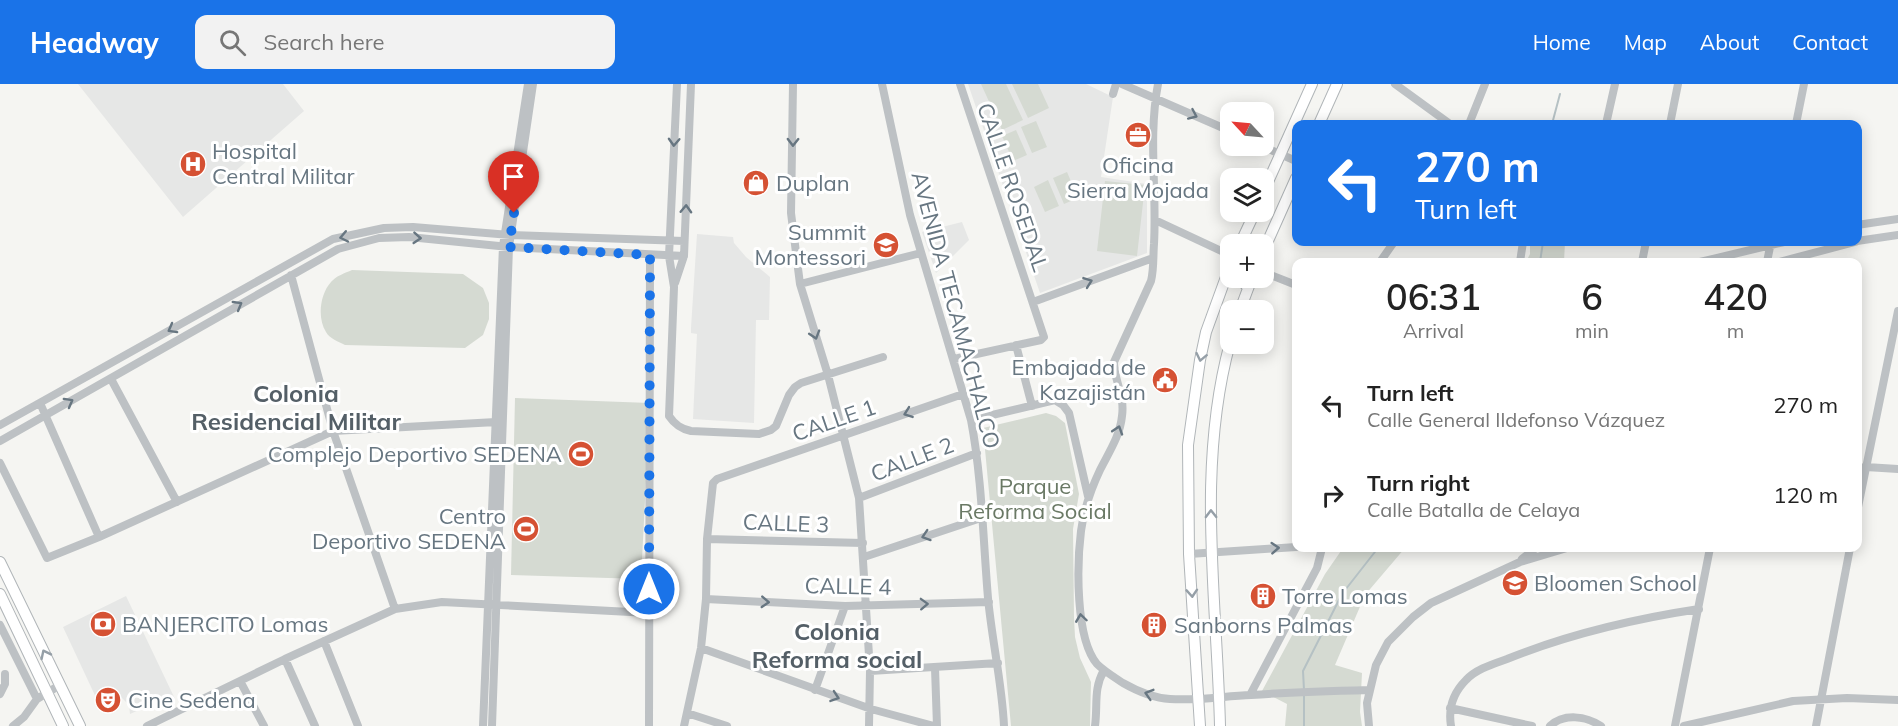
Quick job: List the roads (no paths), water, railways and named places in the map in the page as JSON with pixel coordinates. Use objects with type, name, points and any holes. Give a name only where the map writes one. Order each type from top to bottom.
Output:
[{"type":"main road","points":[[1296,120],[1312,84]]},
{"type":"main road","points":[[1321,120],[1336,84]]},
{"type":"main road","points":[[1274,169],[1292,129]]},
{"type":"main road","points":[[1271,234],[1292,186]]},
{"type":"main road","points":[[1200,726],[1189,554],[1188,445],[1193,402],[1206,332],[1225,288]]},
{"type":"main road","points":[[1220,726],[1212,553],[1211,453],[1217,404],[1228,354]]},
{"type":"main road","points":[[0,562],[80,726]]},
{"type":"main road","points":[[0,594],[63,726]]},
{"type":"street","points":[[492,726],[496,422],[507,235],[528,84]]},
{"type":"street","points":[[507,235],[533,84]]},
{"type":"street","points":[[677,84],[669,241],[674,287],[669,416],[674,423],[682,429],[691,431],[765,433],[776,426],[789,395],[795,387],[883,357]]},
{"type":"street","points":[[674,287],[684,256],[691,84]]},
{"type":"street","points":[[793,84],[791,213],[800,284],[845,436],[859,498],[870,671],[869,726]]},
{"type":"street","name":"AVENIDA TECAMACHALCO","points":[[882,84],[910,215],[971,420],[977,453],[989,602],[1004,726]]},
{"type":"street","name":"CALLE ROSEDAL","points":[[960,84],[1044,337],[1041,340],[1016,345]]},
{"type":"street","points":[[1113,94],[1116,84]]},
{"type":"street","points":[[1122,84],[1220,127]]},
{"type":"street","points":[[1158,84],[1155,98],[1152,157],[1155,220],[1151,281],[1114,362],[1114,370],[1123,397],[1123,415],[1119,433],[1089,497],[1081,531],[1080,610],[1084,636],[1096,663],[1104,670],[1128,686],[1167,699],[1370,690]]},
{"type":"street","points":[[1395,84],[1444,120]]},
{"type":"street","points":[[1471,120],[1485,84]]},
{"type":"street","points":[[1607,120],[1615,84]]},
{"type":"street","points":[[1671,120],[1678,84]]},
{"type":"street","points":[[1797,120],[1804,84]]},
{"type":"street","points":[[1274,151],[1292,159]]},
{"type":"street","points":[[1862,224],[1898,219]]},
{"type":"street","points":[[1155,220],[1220,250]]},
{"type":"street","points":[[0,425],[333,239],[384,228],[413,227],[507,235],[684,241]]},
{"type":"street","points":[[1862,240],[1898,235]]},
{"type":"street","points":[[0,441],[338,249],[380,238],[409,237],[506,246],[684,256]]},
{"type":"street","points":[[483,726],[492,604],[506,246]]},
{"type":"street","points":[[1715,258],[1760,246]]},
{"type":"street","points":[[1794,258],[1838,246]]},
{"type":"street","points":[[800,284],[921,253]]},
{"type":"street","points":[[649,726],[650,255]]},
{"type":"street","points":[[1033,302],[1153,258]]},
{"type":"street","points":[[291,275],[333,431],[395,609]]},
{"type":"street","points":[[1274,276],[1292,283]]},
{"type":"street","points":[[1862,463],[1898,310]]},
{"type":"street","points":[[954,359],[1016,345],[1032,406]]},
{"type":"street","points":[[111,379],[177,502]]},
{"type":"street","name":"CALLE 1","points":[[707,539],[712,488],[717,479],[963,394]]},
{"type":"street","points":[[971,420],[1055,400],[1063,405],[1069,413],[1089,497]]},
{"type":"street","points":[[40,403],[99,537]]},
{"type":"street","points":[[0,463],[47,558],[99,537],[333,431],[496,422]]},
{"type":"street","name":"CALLE 2","points":[[859,498],[977,453]]},
{"type":"street","points":[[1862,467],[1898,469]]},
{"type":"street","points":[[864,557],[981,518]]},
{"type":"street","points":[[684,726],[701,648],[706,599],[707,539]]},
{"type":"street","name":"CALLE 3","points":[[707,539],[863,543]]},
{"type":"street","points":[[1189,554],[1292,547]]},
{"type":"street","points":[[1250,695],[1317,568],[1321,552]]},
{"type":"street","points":[[1520,561],[1531,552]]},
{"type":"street","points":[[1369,726],[1367,703],[1376,665],[1388,642],[1413,617],[1431,603],[1520,561],[1553,552]]},
{"type":"street","points":[[1675,726],[1709,552]]},
{"type":"street","points":[[1816,726],[1849,552]]},
{"type":"street","name":"CALLE 4","points":[[706,599],[845,606],[989,602]]},
{"type":"street","points":[[147,726],[395,609],[442,602],[649,613]]},
{"type":"street","points":[[815,690],[845,606]]},
{"type":"street","points":[[1451,726],[1450,708],[1456,693],[1467,678],[1480,669],[1609,625],[1699,609]]},
{"type":"street","points":[[0,625],[37,699]]},
{"type":"street","points":[[324,641],[358,726]]},
{"type":"street","points":[[701,648],[871,709],[936,726],[935,668]]},
{"type":"street","points":[[285,659],[315,726]]},
{"type":"street","points":[[870,671],[998,663]]},
{"type":"street","points":[[1095,726],[1096,690],[1104,670]]},
{"type":"street","points":[[0,677],[5,674],[0,694]]},
{"type":"street","points":[[240,681],[264,726]]},
{"type":"street","points":[[13,726],[24,717],[37,699],[60,685]]},
{"type":"street","points":[[1684,726],[1769,705],[1821,698],[1898,700]]},
{"type":"street","points":[[1450,708],[1532,726]]},
{"type":"street","points":[[687,713],[727,726]]},
{"type":"street","points":[[1550,726],[1568,717],[1580,718],[1601,726]]},
{"type":"waterway","points":[[1553,120],[1560,94]]},
{"type":"waterway","points":[[1541,258],[1542,246]]},
{"type":"waterway","points":[[1304,690],[1303,671],[1342,594],[1375,552]]},
{"type":"waterway","points":[[1304,696],[1304,726]]},
{"type":"place","name":"Oficina Sierra Mojada","points":[[1138,135]]},
{"type":"place","name":"Hospital Central Militar","points":[[193,164]]},
{"type":"place","name":"Duplan","points":[[756,183]]},
{"type":"place","name":"Summit Montessori","points":[[886,245]]},
{"type":"place","name":"Embajada de Kazajistán","points":[[1165,380]]},
{"type":"place","name":"Complejo Deportivo SEDENA","points":[[581,454]]},
{"type":"place","name":"Centro Deportivo SEDENA","points":[[526,529]]},
{"type":"place","name":"Bloomen School","points":[[1515,583]]},
{"type":"place","name":"Torre Lomas","points":[[1263,596]]},
{"type":"place","name":"BANJERCITO Lomas","points":[[103,624]]},
{"type":"place","name":"Sanborns Palmas","points":[[1154,625]]},
{"type":"place","name":"Cine Sedena","points":[[108,700]]},
{"type":"district","name":"Colonia Residencial Militar","points":[[296,408]]},
{"type":"district","name":"Colonia Reforma social","points":[[837,646]]},
{"type":"park label","name":"Parque Reforma Social","points":[[1035,498]]}]
